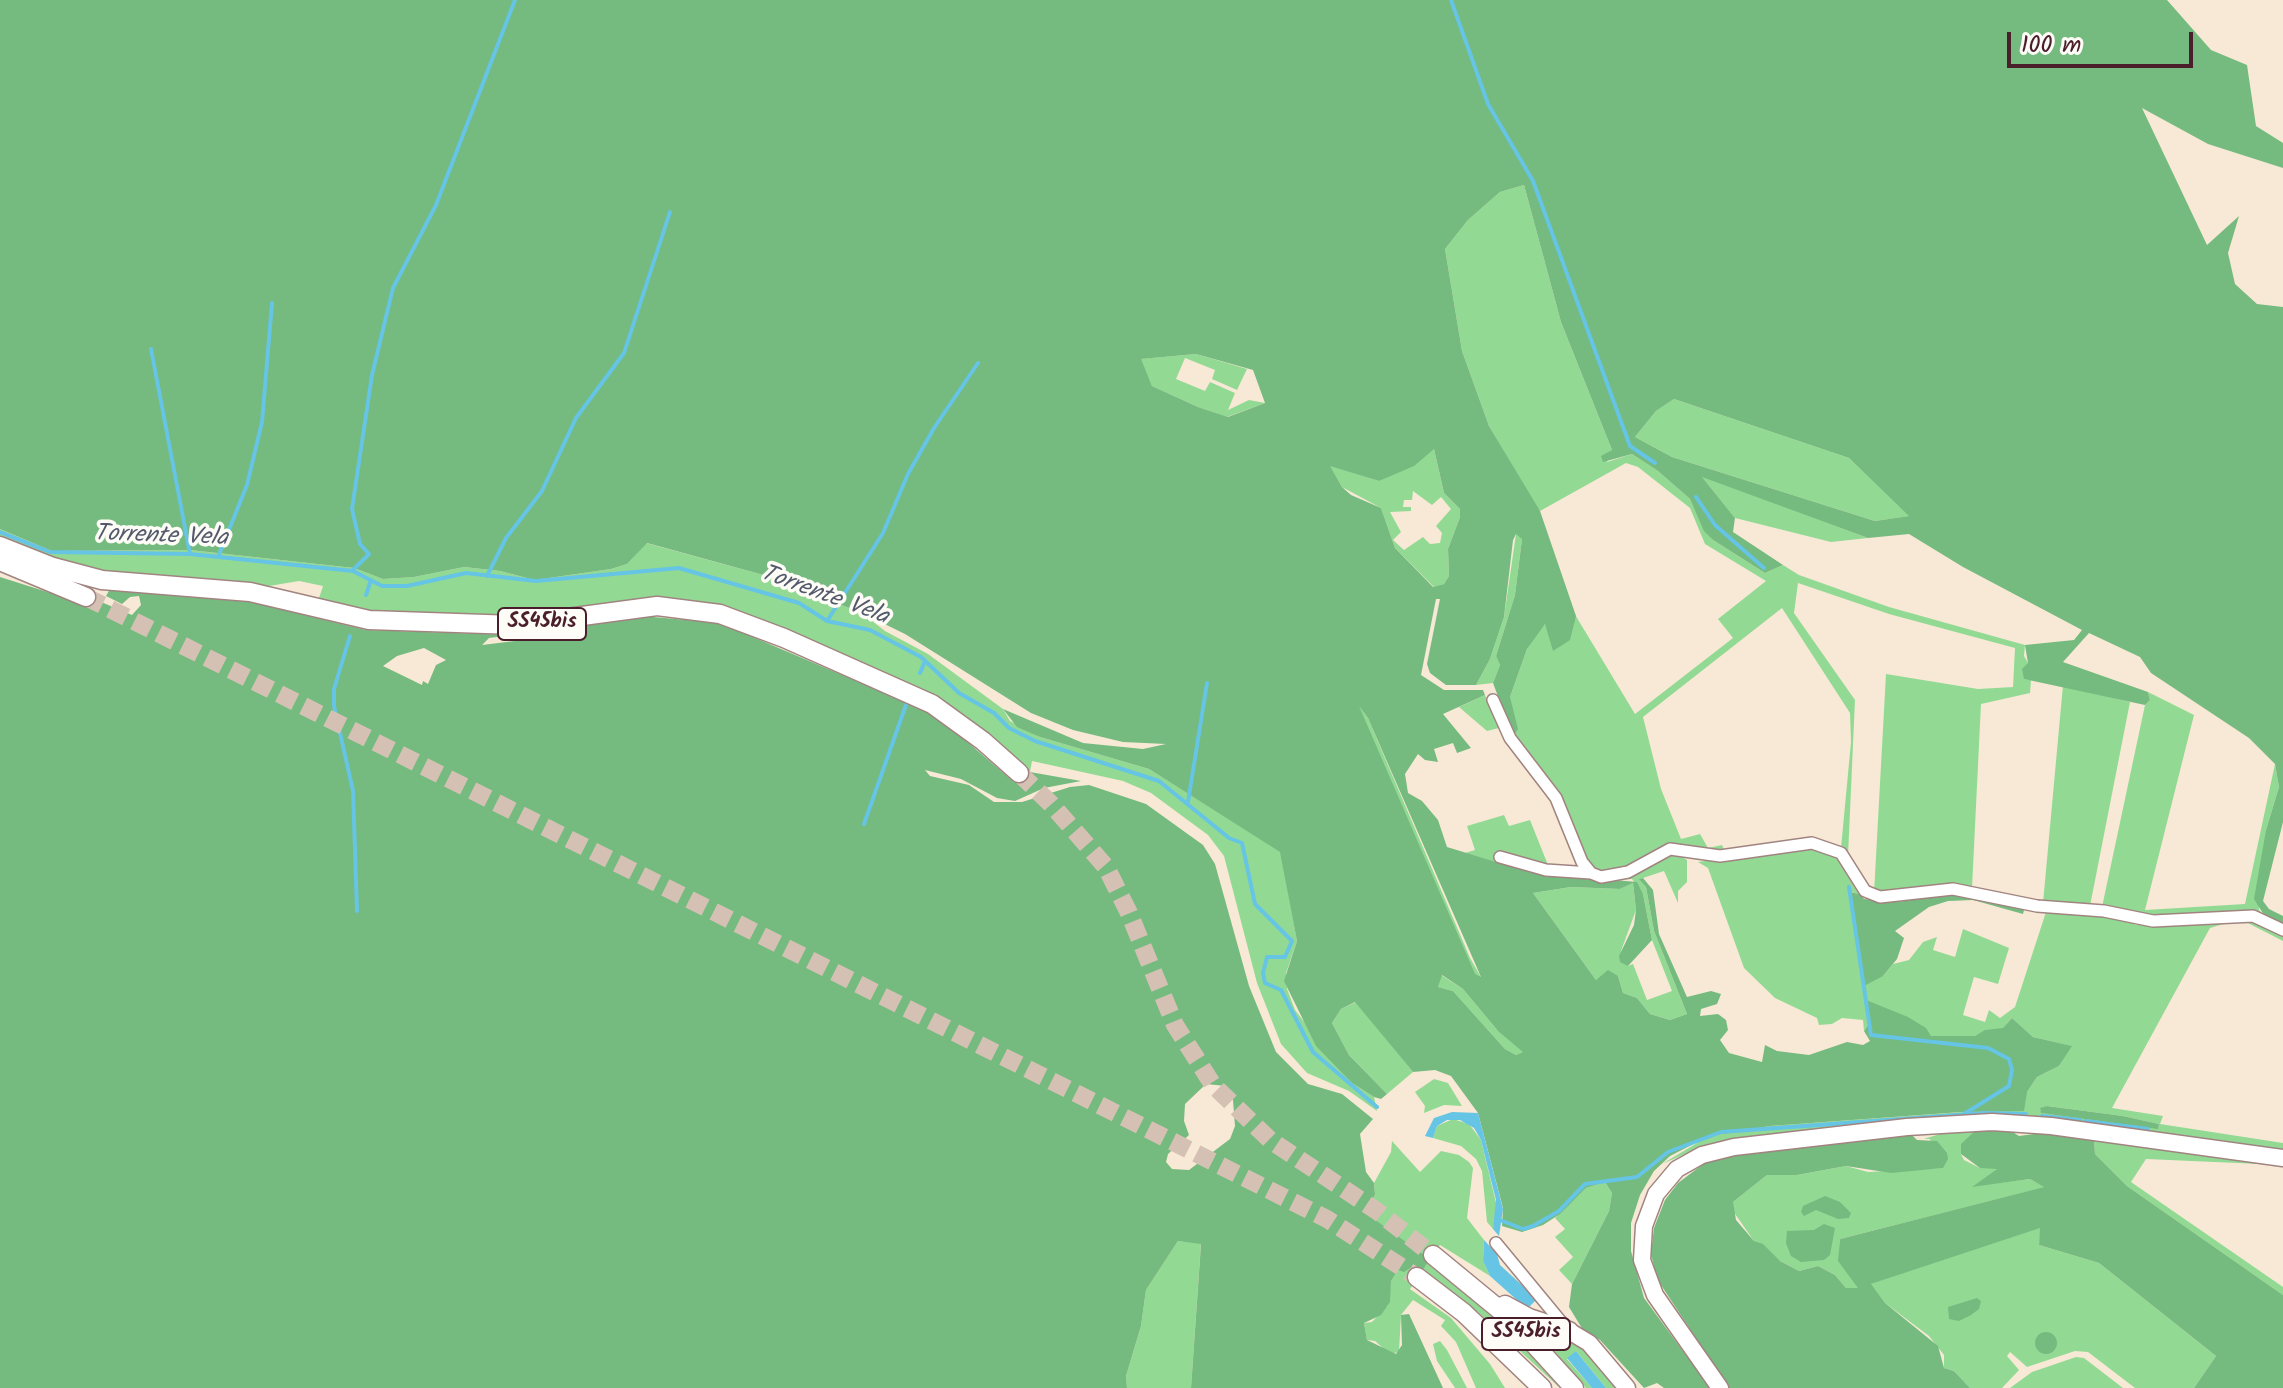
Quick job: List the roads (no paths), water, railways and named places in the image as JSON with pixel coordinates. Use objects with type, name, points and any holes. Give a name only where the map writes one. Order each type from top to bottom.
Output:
[{"type":"highway","name":"SS45bis","points":[[0,546],[23,563],[86,597]]},
{"type":"highway","name":"SS45bis","points":[[0,561],[102,580],[250,592],[369,620],[515,625],[648,606],[720,614],[784,638],[932,704],[983,741],[1019,773]]},
{"type":"highway","name":"SS45bis","points":[[1433,1255],[1512,1320],[1574,1388]]},
{"type":"highway","name":"SS45bis","points":[[1417,1277],[1495,1342],[1542,1388]]},
{"type":"highway","points":[[1472,1286],[1529,1318],[1569,1331]]},
{"type":"highway","points":[[1495,1342],[1524,1388]]},
{"type":"main road","points":[[1720,1388],[1655,1295],[1642,1260],[1644,1226],[1656,1194],[1677,1169],[1702,1155],[1734,1147],[1907,1127],[1992,1122],[2051,1126],[2283,1158]]},
{"type":"main road","points":[[1569,1331],[1589,1343],[1627,1388]]},
{"type":"street","points":[[1493,700],[1510,738],[1556,798],[1576,852],[1591,873]]},
{"type":"street","points":[[1500,857],[1546,870],[1616,877],[1670,849],[1720,856],[1812,843],[1841,853],[1865,891],[1880,897],[1953,889],[2037,906],[2109,911],[2153,921],[2253,916],[2283,930]]},
{"type":"street","points":[[1496,1243],[1569,1331]]},
{"type":"water","points":[[1452,1112],[1478,1113],[1503,1209],[1499,1236],[1493,1229],[1496,1200],[1481,1140],[1474,1128],[1460,1120],[1447,1120],[1437,1126],[1433,1138],[1425,1136],[1434,1118]]},
{"type":"water","points":[[1484,1240],[1497,1254],[1500,1265],[1537,1299],[1527,1309],[1490,1276],[1483,1261]]},
{"type":"water","points":[[1576,1351],[1606,1388],[1592,1388],[1567,1358]]},
{"type":"waterway","points":[[353,570],[369,554],[360,544],[352,509],[372,375],[393,288],[436,205],[515,0]]},
{"type":"waterway","points":[[1451,0],[1488,104],[1533,181],[1630,446],[1655,463]]},
{"type":"waterway","points":[[487,576],[506,538],[542,491],[576,418],[624,353],[670,212]]},
{"type":"waterway","points":[[218,557],[247,485],[262,422],[272,303]]},
{"type":"waterway","points":[[151,349],[190,554]]},
{"type":"waterway","points":[[827,621],[883,533],[908,474],[934,428],[978,363]]},
{"type":"waterway","points":[[1696,497],[1715,525],[1764,568]]},
{"type":"waterway","name":"Torrente Vela","points":[[0,532],[50,552],[190,554],[353,571],[382,586],[407,586],[466,573],[536,581],[679,568],[799,603],[827,621],[870,630],[921,657],[959,693],[994,713],[1009,728],[1035,741],[1159,781],[1229,838],[1242,843],[1255,904],[1292,941],[1285,957],[1267,957],[1263,973],[1265,983],[1281,990],[1313,1052],[1377,1107]]},
{"type":"waterway","points":[[366,595],[371,580]]},
{"type":"waterway","points":[[350,636],[334,689],[334,706],[353,791],[357,911]]},
{"type":"waterway","points":[[920,673],[925,661]]},
{"type":"waterway","points":[[1188,802],[1207,683]]},
{"type":"waterway","points":[[864,824],[907,702]]},
{"type":"waterway","points":[[1849,887],[1871,1035],[1988,1048],[2009,1059],[2012,1070],[2009,1086],[1964,1114]]},
{"type":"waterway","points":[[1500,1220],[1523,1229],[1533,1226],[1559,1211],[1585,1184],[1637,1177],[1668,1152],[1721,1132],[1985,1113],[2026,1114]]},
{"type":"waterway","points":[[2042,1116],[2080,1120]]},
{"type":"waterway","points":[[2085,1121],[2148,1129]]},
{"type":"tunnel","points":[[86,597],[1327,1219],[1417,1277]]},
{"type":"tunnel","points":[[1019,773],[1051,804],[1106,867],[1129,913],[1175,1025],[1213,1085],[1270,1140],[1377,1211],[1433,1255]]}]
